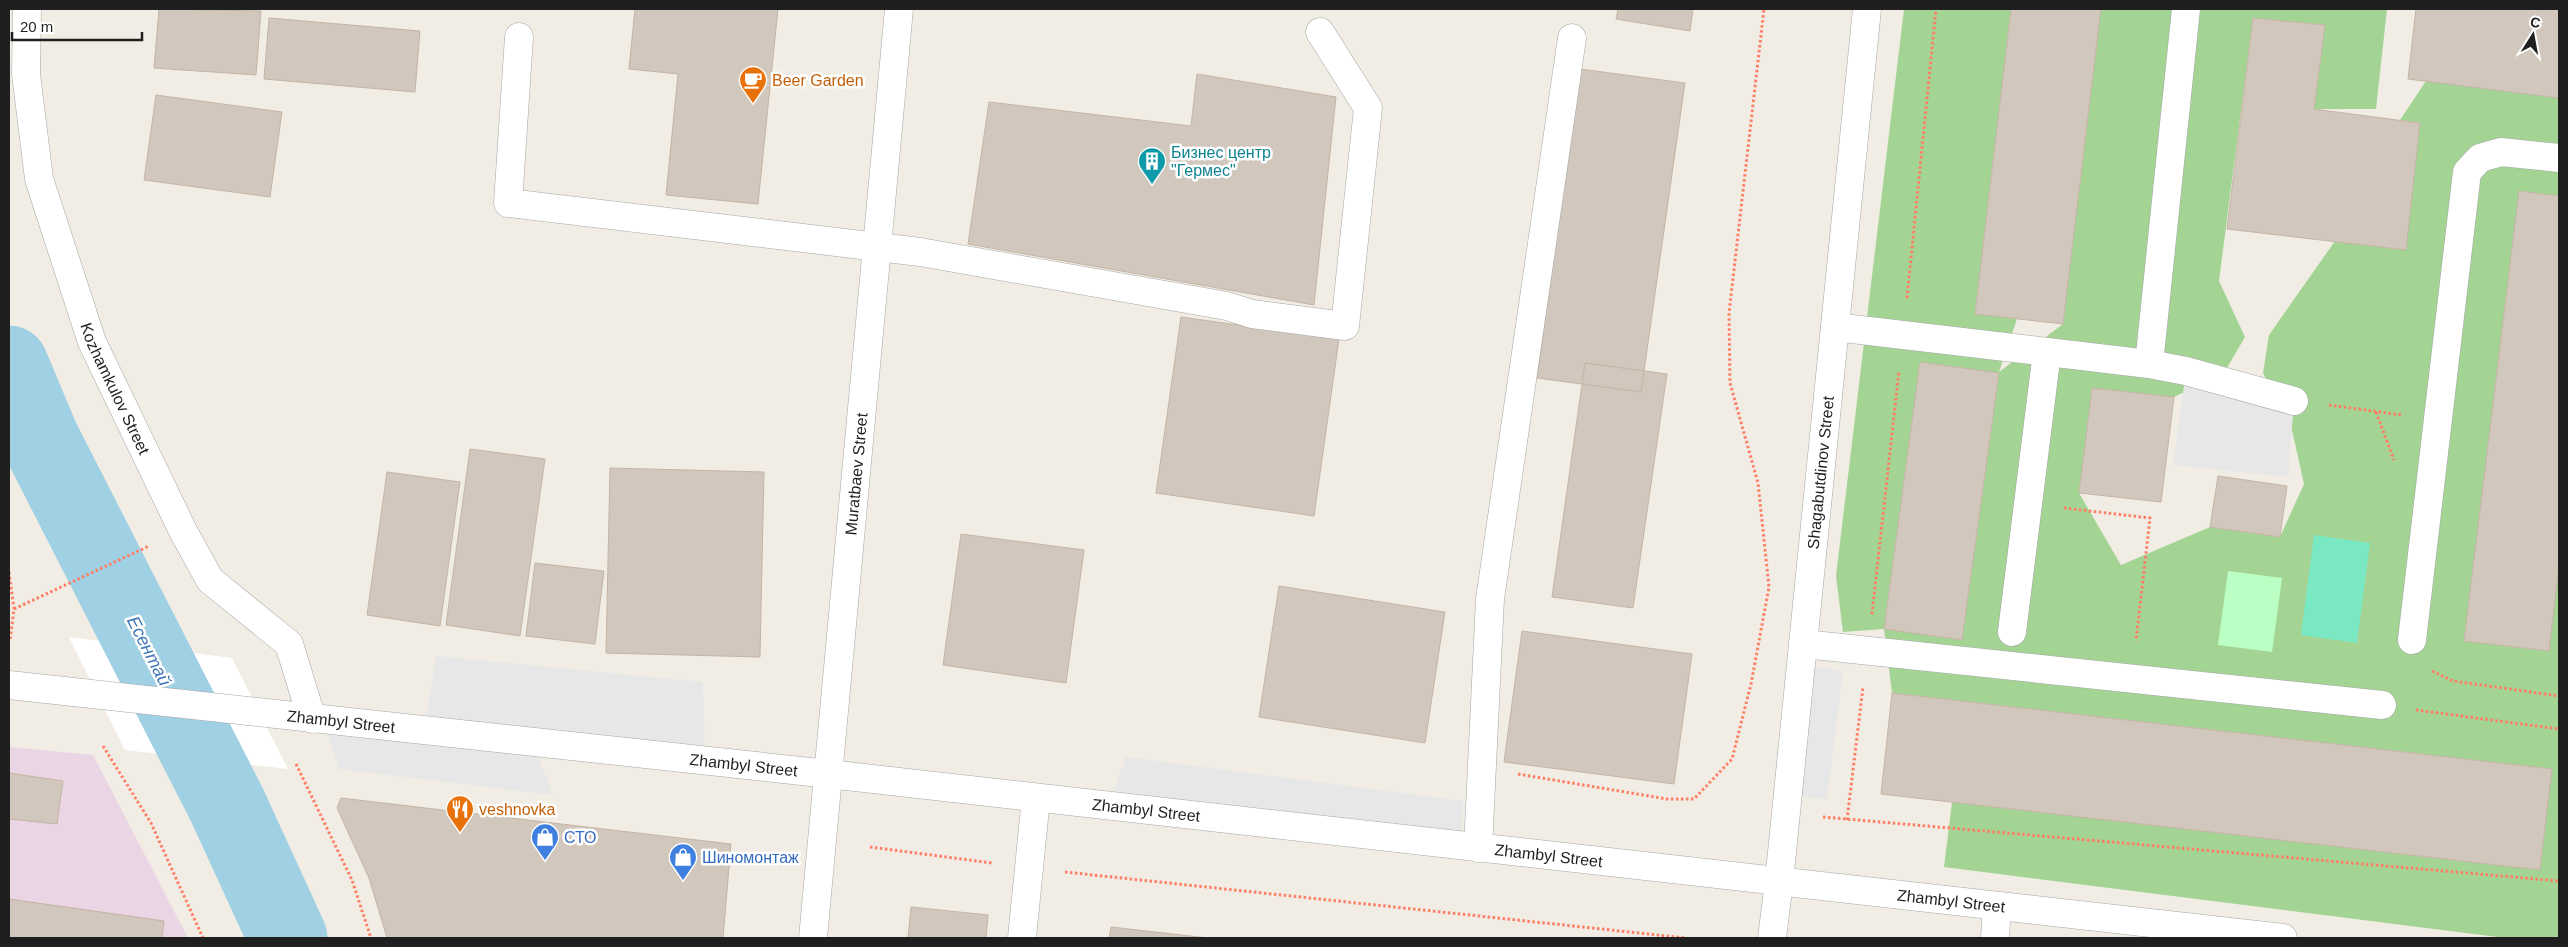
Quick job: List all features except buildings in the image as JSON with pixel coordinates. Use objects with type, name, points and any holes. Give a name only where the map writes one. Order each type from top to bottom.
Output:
[{"type":"street","name":"Kozhamkulov Street","points":[[27,9],[26,74],[39,180],[92,342],[183,531],[210,580],[289,644],[312,719]]},
{"type":"street","name":"Muratbaev Street","points":[[813,938],[899,9]]},
{"type":"street","name":"Shagabutdinov Street","points":[[1772,938],[1804,644],[1867,9]]},
{"type":"street","points":[[2149,364],[2186,9]]},
{"type":"street","points":[[519,37],[508,203],[877,246],[1227,306],[1252,314],[1345,326],[1368,108],[1320,32]]},
{"type":"street","points":[[1478,848],[1490,599],[1572,38]]},
{"type":"street","points":[[2412,640],[2466,172],[2480,158],[2501,152],[2559,158]]},
{"type":"street","points":[[1835,327],[2149,364],[2186,371],[2294,401]]},
{"type":"street","points":[[2012,632],[2047,352]]},
{"type":"street","points":[[1804,644],[2382,705]]},
{"type":"street","name":"Zhambyl Street","points":[[9,686],[829,774],[1997,906],[2229,935],[2282,938]]},
{"type":"street","points":[[1022,938],[1036,798]]},
{"type":"street","points":[[1995,938],[1997,906]]},
{"type":"path","points":[[1483,768],[1667,798],[1694,799],[1732,759],[1751,684],[1769,587],[1758,483],[1730,383],[1729,313],[1764,9]]},
{"type":"path","points":[[2294,401],[2376,412]]},
{"type":"path","points":[[2028,504],[2150,518],[2132,678]]},
{"type":"path","points":[[14,609],[146,547]]},
{"type":"path","points":[[9,572],[14,609],[10,641]]},
{"type":"path","points":[[2412,640],[2428,669],[2453,680],[2559,696]]},
{"type":"path","points":[[1847,820],[1868,650]]},
{"type":"path","points":[[2382,705],[2559,730]]},
{"type":"path","points":[[103,746],[151,823],[203,938]]},
{"type":"path","points":[[296,764],[352,880],[371,938]]},
{"type":"path","points":[[1814,816],[2559,881]]},
{"type":"path","points":[[870,847],[1030,868],[1686,938]]},
{"type":"shaded area","points":[[2186,371],[2294,401],[2288,477],[2173,465]]},
{"type":"shaded area","points":[[436,656],[703,682],[705,761],[533,743],[553,795],[339,769],[323,720],[424,731]]},
{"type":"shaded area","points":[[1801,665],[1843,671],[1827,799],[1788,796]]},
{"type":"shaded area","points":[[9,747],[93,755],[188,938],[9,938]]},
{"type":"shaded area","points":[[1126,757],[1463,801],[1461,846],[1108,806]]},
{"type":"green space","points":[[1904,9],[2011,9],[1975,313],[2017,319],[1999,372],[2063,324],[2101,9],[2387,9],[2376,109],[2314,109],[2325,25],[2253,18],[2219,281],[2245,337],[2224,373],[2174,397],[2092,388],[2079,493],[2121,565],[2210,527],[2280,537],[2304,484],[2292,430],[2263,373],[2269,335],[2335,241],[2406,250],[2420,123],[2400,120],[2426,81],[2559,98],[2559,196],[2519,191],[2464,641],[2549,651],[2559,566],[2559,938],[2505,938],[1944,867],[1952,802],[2540,870],[2552,769],[1892,693],[1884,629],[1843,632],[1836,576]],"holes":[[[1920,362],[1999,373],[1962,640],[1884,628]]]},
{"type":"green space","points":[[2314,535],[2370,543],[2357,643],[2301,635]]},
{"type":"green space","points":[[2228,571],[2282,578],[2272,652],[2218,645]]},
{"type":"pier","points":[[69,637],[232,658],[288,769],[125,750]]},
{"type":"waterway","name":"Есентай","points":[[9,365],[40,439],[227,805],[288,938]]},
{"type":"place","name":"Beer Garden","points":[[753,104]]},
{"type":"place","name":"Бизнес центр \"Гермес\"","points":[[1152,185]]},
{"type":"place","name":"veshnovka","points":[[460,833]]},
{"type":"place","name":"СТО","points":[[545,861]]},
{"type":"place","name":"Шиномонтаж","points":[[683,881]]}]
